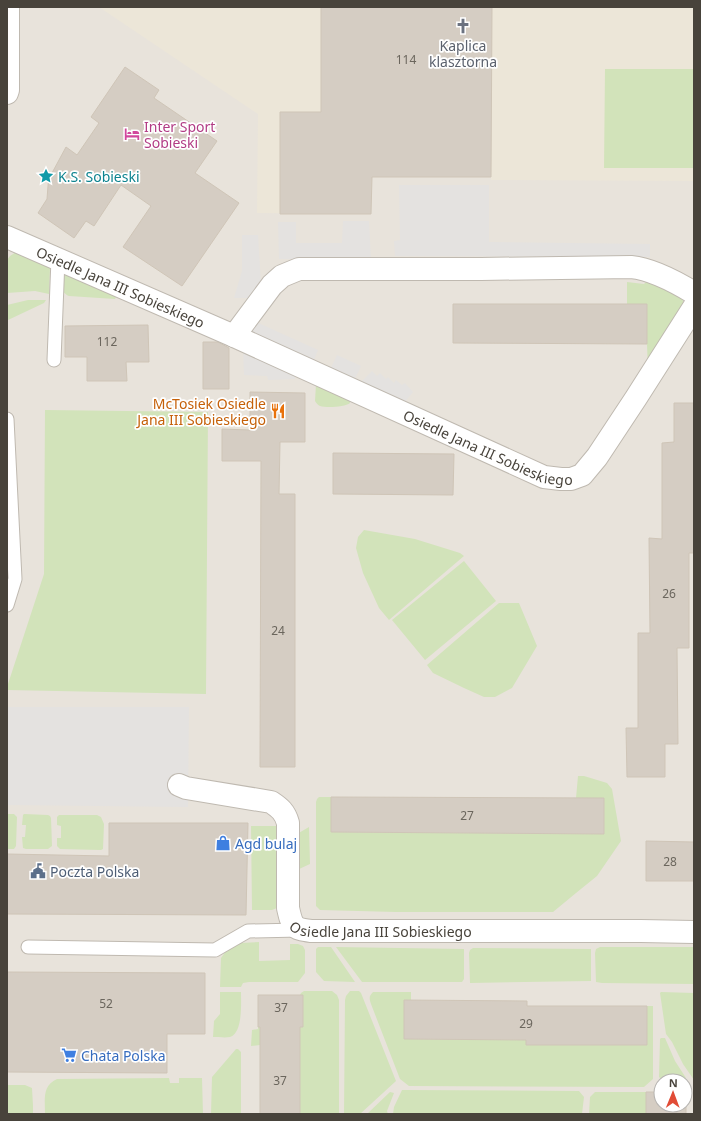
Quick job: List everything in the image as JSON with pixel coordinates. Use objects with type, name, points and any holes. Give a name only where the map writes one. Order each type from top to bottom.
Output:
[{"type":"street","points":[[7,93],[8,7]]},
{"type":"street","name":"Osiedle Jana III Sobieskiego","points":[[7,237],[234,336],[544,477],[561,480],[582,475],[597,457],[694,308]]},
{"type":"street","points":[[234,336],[272,285],[282,276],[299,269],[631,267],[641,268],[653,272],[694,293]]},
{"type":"street","name":"Osiedle Jana III Sobieskiego","points":[[179,785],[186,788],[271,802],[281,808],[286,815],[288,823],[288,908],[291,922],[300,930],[694,932]]},
{"type":"lane","points":[[54,360],[58,259]]},
{"type":"lane","points":[[7,418],[15,579],[7,606]]},
{"type":"lane","points":[[28,947],[215,950],[248,931],[300,930]]},
{"type":"shaded area","points":[[7,7],[694,7],[694,1114],[7,1114]]},
{"type":"shaded area","points":[[99,7],[694,7],[694,181],[491,180],[491,177],[457,177],[457,175],[438,175],[437,177],[372,176],[371,214],[257,213],[258,114]]},
{"type":"shaded area","points":[[399,185],[489,185],[489,242],[650,244],[650,257],[395,256],[394,241],[400,240]]},
{"type":"shaded area","points":[[343,221],[369,221],[371,259],[279,259],[278,222],[296,222],[296,243],[342,243]]},
{"type":"shaded area","points":[[242,235],[258,235],[261,284],[248,298],[234,298],[242,271]]},
{"type":"shaded area","points":[[254,321],[318,350],[312,365],[247,336]]},
{"type":"shaded area","points":[[243,349],[295,372],[295,379],[268,380],[267,376],[244,375]]},
{"type":"shaded area","points":[[337,355],[361,366],[354,381],[330,370]]},
{"type":"shaded area","points":[[372,371],[377,376],[380,373],[386,379],[388,377],[394,383],[396,380],[402,385],[405,383],[413,392],[403,404],[359,384]]},
{"type":"shaded area","points":[[7,707],[189,707],[188,807],[7,805]]},
{"type":"green space","points":[[605,69],[694,69],[694,168],[604,168]]},
{"type":"green space","points":[[19,250],[50,268],[49,294],[35,291],[7,293],[7,260]]},
{"type":"green space","points":[[67,269],[115,294],[115,299],[69,296],[65,294],[62,284]]},
{"type":"green space","points":[[648,280],[680,296],[684,307],[648,371],[647,344],[627,304],[627,282],[644,284]]},
{"type":"green space","points":[[28,300],[46,300],[44,303],[8,320],[7,305]]},
{"type":"green space","points":[[316,384],[350,400],[350,403],[336,407],[319,406],[315,401]]},
{"type":"green space","points":[[45,410],[208,412],[206,694],[7,690],[44,574]]},
{"type":"green space","points":[[364,530],[415,539],[460,553],[464,556],[389,620],[379,608],[363,573],[356,548],[358,537]]},
{"type":"green space","points":[[464,561],[496,601],[425,660],[392,620]]},
{"type":"green space","points":[[499,603],[519,603],[537,646],[512,688],[495,697],[484,697],[433,673],[427,665]]},
{"type":"green space","points":[[578,776],[584,776],[607,783],[612,789],[621,841],[597,876],[553,912],[396,912],[320,910],[316,906],[316,802],[319,797],[331,797],[331,832],[603,834],[576,798]]},
{"type":"green space","points":[[7,814],[14,814],[17,817],[16,846],[14,849],[7,849]]},
{"type":"green space","points":[[24,814],[50,816],[52,846],[48,849],[23,848],[22,837],[25,837],[26,825],[22,825]]},
{"type":"green space","points":[[59,815],[97,815],[101,817],[104,824],[103,849],[60,849],[57,846],[57,838],[61,838],[61,826],[57,825],[57,817]]},
{"type":"green space","points":[[251,826],[277,826],[278,902],[277,908],[272,910],[252,910]]},
{"type":"green space","points":[[309,827],[310,864],[297,870],[297,834]]},
{"type":"green space","points":[[259,942],[259,961],[290,960],[290,944],[298,944],[303,946],[305,950],[305,973],[298,982],[249,982],[243,983],[241,987],[220,987],[221,958],[226,951],[240,943]]},
{"type":"green space","points":[[318,947],[331,947],[355,982],[324,981],[316,972],[316,949]]},
{"type":"green space","points":[[336,947],[464,949],[464,979],[462,982],[362,982]]},
{"type":"green space","points":[[600,947],[694,947],[694,984],[596,982],[595,953],[596,949]]},
{"type":"green space","points":[[473,948],[591,949],[591,981],[470,983],[469,953]]},
{"type":"green space","points":[[304,991],[332,991],[337,995],[339,1000],[339,1114],[300,1114],[300,1039],[260,1039],[260,1045],[251,1046],[252,1030],[258,1029],[258,1027],[303,1027],[303,995],[300,995]]},
{"type":"green space","points":[[350,991],[359,991],[361,993],[396,1081],[360,1114],[344,1114],[345,1000]]},
{"type":"green space","points":[[220,992],[241,992],[239,1024],[237,1030],[230,1037],[213,1037],[214,1021],[220,1014]]},
{"type":"green space","points":[[373,992],[411,992],[411,1000],[404,1001],[404,1039],[526,1040],[526,1045],[647,1045],[647,1006],[653,1006],[653,1079],[644,1087],[409,1086],[400,1079],[371,1004],[371,995]]},
{"type":"green space","points":[[660,993],[694,993],[694,1080],[693,1073],[689,1073],[666,1034]]},
{"type":"green space","points":[[665,1038],[675,1061],[683,1073],[659,1073],[660,1039]]},
{"type":"green space","points":[[236,1049],[241,1052],[241,1114],[211,1114],[212,1077]]},
{"type":"green space","points":[[169,1078],[170,1083],[179,1083],[179,1078],[202,1078],[203,1114],[45,1114],[45,1094],[49,1085],[57,1079]]},
{"type":"green space","points":[[7,1085],[25,1085],[32,1088],[33,1114],[7,1114]]},
{"type":"green space","points":[[402,1090],[579,1091],[584,1097],[582,1114],[393,1114],[394,1107]]},
{"type":"green space","points":[[390,1092],[394,1093],[387,1111],[388,1114],[367,1114]]},
{"type":"green space","points":[[595,1092],[646,1092],[646,1114],[589,1114],[590,1097]]},
{"type":"building","points":[[321,7],[492,7],[491,177],[372,177],[371,214],[280,214],[280,112],[321,112]]},
{"type":"building","points":[[125,67],[159,90],[154,98],[217,141],[195,173],[239,203],[182,286],[123,247],[151,206],[121,185],[94,226],[86,221],[74,238],[38,213],[47,199],[49,173],[52,173],[66,147],[77,155],[99,123],[91,117]]},
{"type":"building","points":[[453,304],[647,304],[647,344],[453,343]]},
{"type":"building","points":[[148,325],[149,362],[126,362],[127,381],[87,381],[87,357],[65,357],[65,326]]},
{"type":"building","points":[[203,342],[218,342],[229,348],[229,389],[203,389]]},
{"type":"building","points":[[250,392],[305,393],[305,442],[280,442],[279,494],[295,494],[295,767],[260,767],[261,461],[222,461],[222,429],[250,430]]},
{"type":"building","points":[[674,403],[694,403],[694,553],[689,553],[689,648],[677,648],[678,744],[665,744],[665,777],[627,777],[626,728],[638,728],[638,633],[650,633],[649,538],[662,539],[662,443],[674,442]]},
{"type":"building","points":[[333,453],[454,454],[453,495],[333,494]]},
{"type":"building","points":[[331,797],[604,798],[604,834],[331,832]]},
{"type":"building","points":[[109,823],[248,823],[246,915],[7,914],[7,854],[109,856]]},
{"type":"building","points":[[646,841],[694,842],[694,881],[646,881]]},
{"type":"building","points":[[7,972],[205,973],[205,1034],[167,1034],[167,1073],[7,1072]]},
{"type":"building","points":[[258,995],[303,995],[303,1027],[300,1027],[300,1114],[260,1114],[260,1027],[258,1027]]},
{"type":"building","points":[[404,1000],[527,1001],[527,1006],[647,1006],[647,1045],[526,1045],[526,1040],[404,1039]]},
{"type":"building","points":[[646,1092],[653,1092],[653,1113],[686,1113],[686,1114],[646,1114]]},
{"type":"place","name":"Kaplica klasztorna","points":[[463,26]]},
{"type":"place","name":"Inter Sport Sobieski","points":[[132,134]]},
{"type":"place","name":"K.S. Sobieski","points":[[46,176]]},
{"type":"place","name":"McTosiek Osiedle Jana III Sobieskiego","points":[[278,411]]},
{"type":"place","name":"Agd bulaj","points":[[223,843]]},
{"type":"place","name":"Poczta Polska","points":[[38,871]]},
{"type":"place","name":"Chata Polska","points":[[69,1055]]}]
